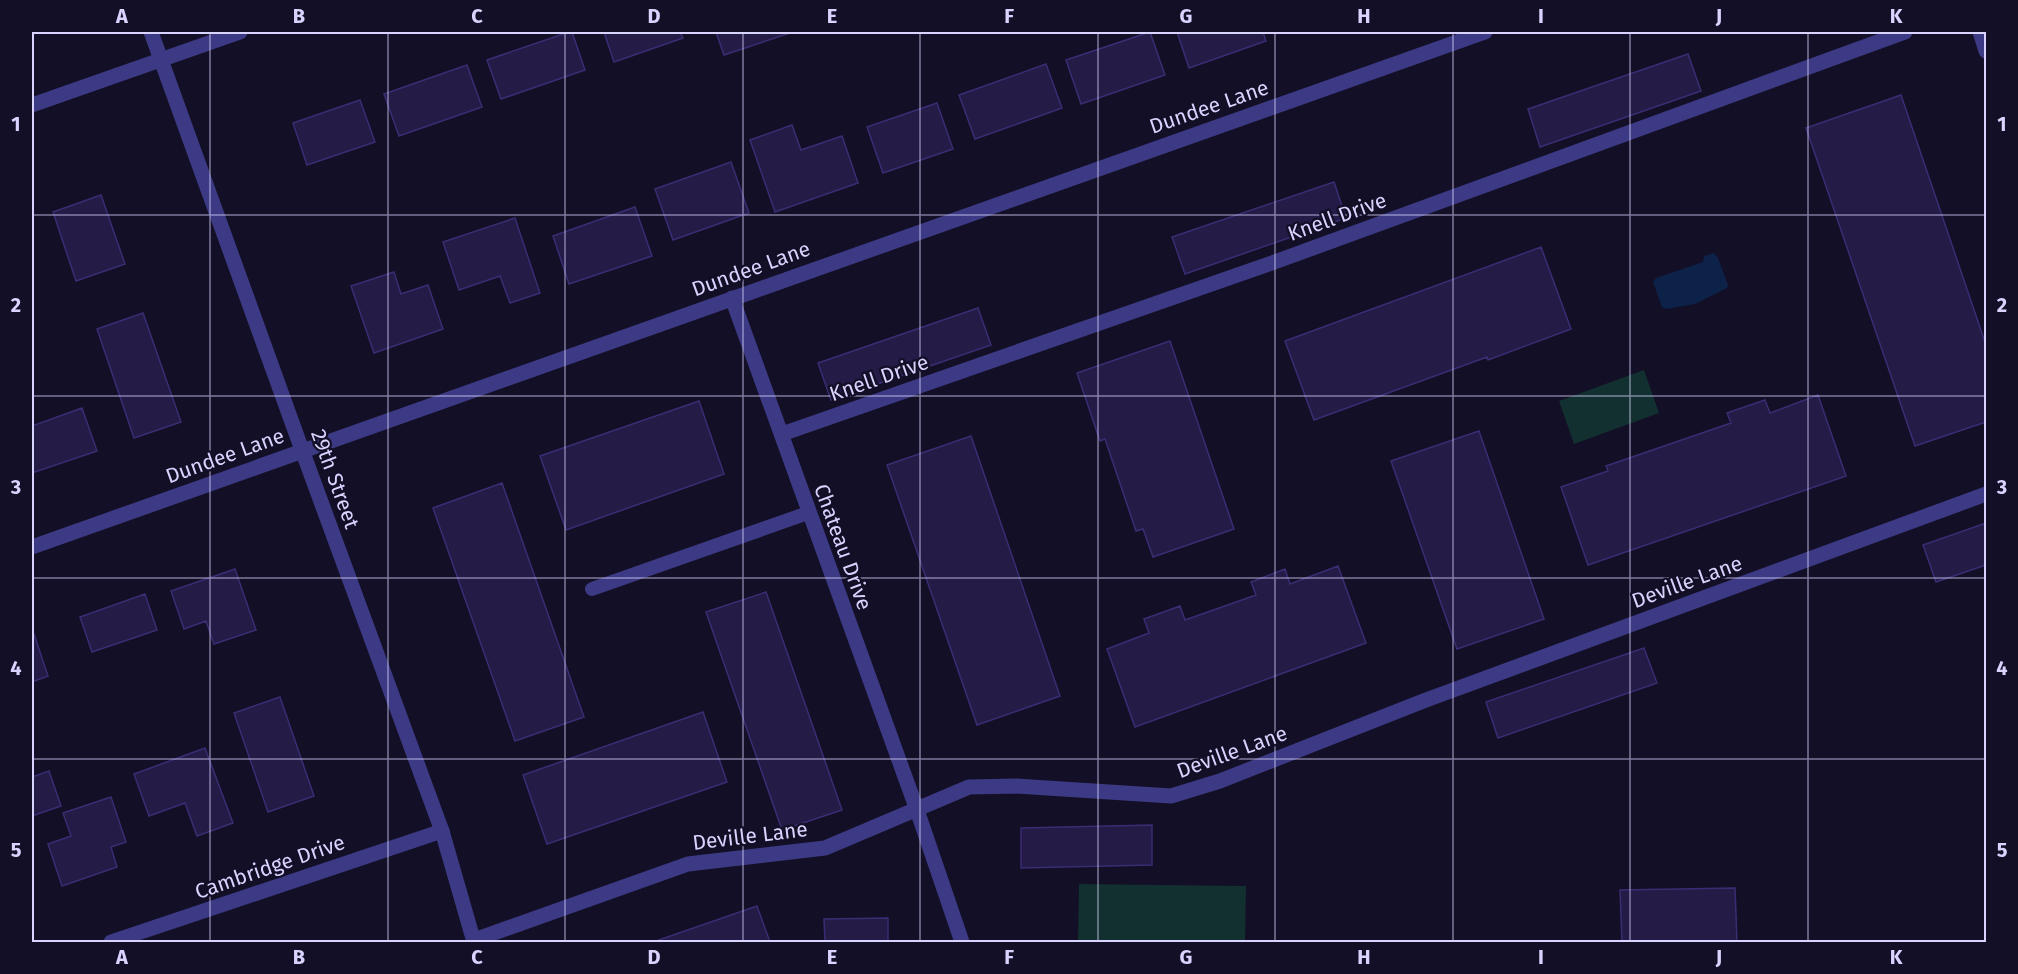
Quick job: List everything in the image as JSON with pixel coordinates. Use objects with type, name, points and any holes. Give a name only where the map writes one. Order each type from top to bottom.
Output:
[{"type":"street","name":"29th Street","points":[[151,32],[442,831],[474,941]]},
{"type":"street","points":[[32,105],[240,32]]},
{"type":"street","name":"Dundee Lane","points":[[32,547],[1485,32]]},
{"type":"street","name":"Knell Drive","points":[[782,434],[1269,264],[1905,32]]},
{"type":"street","points":[[1980,32],[1986,51]]},
{"type":"street","name":"Chateau Drive","points":[[732,298],[917,810],[962,942]]},
{"type":"street","name":"Deville Lane","points":[[474,941],[687,864],[825,848],[969,787],[1016,786],[1171,796],[1220,781],[1426,700],[1986,494]]},
{"type":"street","name":"Cambridge Drive","points":[[111,942],[442,831]]},
{"type":"lane","points":[[592,589],[808,513]]},
{"type":"green space","points":[[1644,370],[1659,413],[1574,444],[1559,401]]},
{"type":"green space","points":[[1079,884],[1246,886],[1245,942],[1078,942]]},
{"type":"water","points":[[1714,253],[1718,258],[1728,285],[1727,288],[1695,304],[1666,309],[1662,307],[1653,282],[1656,278],[1703,262],[1704,256]]},
{"type":"building","points":[[572,32],[585,70],[501,99],[487,60]]},
{"type":"building","points":[[604,32],[680,32],[683,38],[614,62]]},
{"type":"building","points":[[716,32],[793,32],[724,55]]},
{"type":"building","points":[[1150,32],[1165,75],[1081,104],[1066,60]]},
{"type":"building","points":[[1177,32],[1263,32],[1266,41],[1189,68]]},
{"type":"building","points":[[1688,54],[1701,91],[1540,147],[1528,109]]},
{"type":"building","points":[[1046,64],[1062,108],[975,139],[959,95]]},
{"type":"building","points":[[467,65],[482,107],[399,136],[384,94]]},
{"type":"building","points":[[1901,95],[1986,345],[1986,422],[1915,446],[1806,128]]},
{"type":"building","points":[[360,100],[375,142],[307,165],[293,123]]},
{"type":"building","points":[[937,103],[953,149],[883,173],[867,127]]},
{"type":"building","points":[[792,125],[801,150],[842,136],[858,183],[775,212],[750,140]]},
{"type":"building","points":[[731,162],[749,213],[673,240],[655,189]]},
{"type":"building","points":[[1334,182],[1346,218],[1185,274],[1172,237]]},
{"type":"building","points":[[101,195],[125,264],[76,281],[53,212]]},
{"type":"building","points":[[635,207],[652,256],[569,284],[553,236]]},
{"type":"building","points":[[515,218],[540,293],[510,303],[500,276],[459,290],[443,242]]},
{"type":"building","points":[[1541,247],[1571,329],[1314,420],[1285,341]]},
{"type":"building","points":[[394,272],[401,294],[428,285],[443,329],[374,353],[351,286]]},
{"type":"building","points":[[978,308],[991,345],[831,400],[818,363]]},
{"type":"building","points":[[143,313],[181,422],[134,438],[97,329]]},
{"type":"building","points":[[1170,341],[1234,529],[1153,557],[1143,529],[1136,531],[1105,439],[1100,441],[1077,373]]},
{"type":"building","points":[[1818,395],[1846,476],[1588,565],[1561,487],[1608,471],[1606,466],[1731,423],[1727,413],[1765,400],[1770,413]]},
{"type":"building","points":[[699,401],[724,474],[566,530],[540,456]]},
{"type":"building","points":[[82,408],[97,451],[32,473],[32,426]]},
{"type":"building","points":[[1479,431],[1544,619],[1457,649],[1391,461]]},
{"type":"building","points":[[971,436],[1060,696],[977,725],[887,465]]},
{"type":"building","points":[[502,483],[584,717],[515,741],[433,508]]},
{"type":"building","points":[[1986,523],[1986,565],[1936,582],[1923,545]]},
{"type":"building","points":[[1338,566],[1366,643],[1135,727],[1107,649],[1149,633],[1144,619],[1180,606],[1185,620],[1256,595],[1251,582],[1285,569],[1290,584]]},
{"type":"building","points":[[235,569],[256,630],[214,644],[206,621],[184,629],[171,591]]},
{"type":"building","points":[[766,592],[842,810],[782,830],[706,612]]},
{"type":"building","points":[[145,594],[157,630],[92,652],[80,617]]},
{"type":"building","points":[[34,634],[48,676],[32,682],[32,635]]},
{"type":"building","points":[[1644,648],[1657,683],[1498,738],[1486,702]]},
{"type":"building","points":[[280,697],[314,796],[268,812],[234,713]]},
{"type":"building","points":[[703,712],[727,782],[547,844],[523,775]]},
{"type":"building","points":[[205,748],[233,823],[197,836],[185,803],[149,816],[134,774]]},
{"type":"building","points":[[49,771],[61,806],[32,816],[32,777]]},
{"type":"building","points":[[111,797],[126,842],[111,847],[117,867],[62,886],[48,844],[71,836],[63,813]]},
{"type":"building","points":[[1152,825],[1152,865],[1021,868],[1021,828]]},
{"type":"building","points":[[1735,888],[1737,942],[1622,942],[1620,890]]},
{"type":"building","points":[[757,906],[770,942],[653,942]]},
{"type":"building","points":[[888,918],[888,942],[825,942],[824,919]]}]
